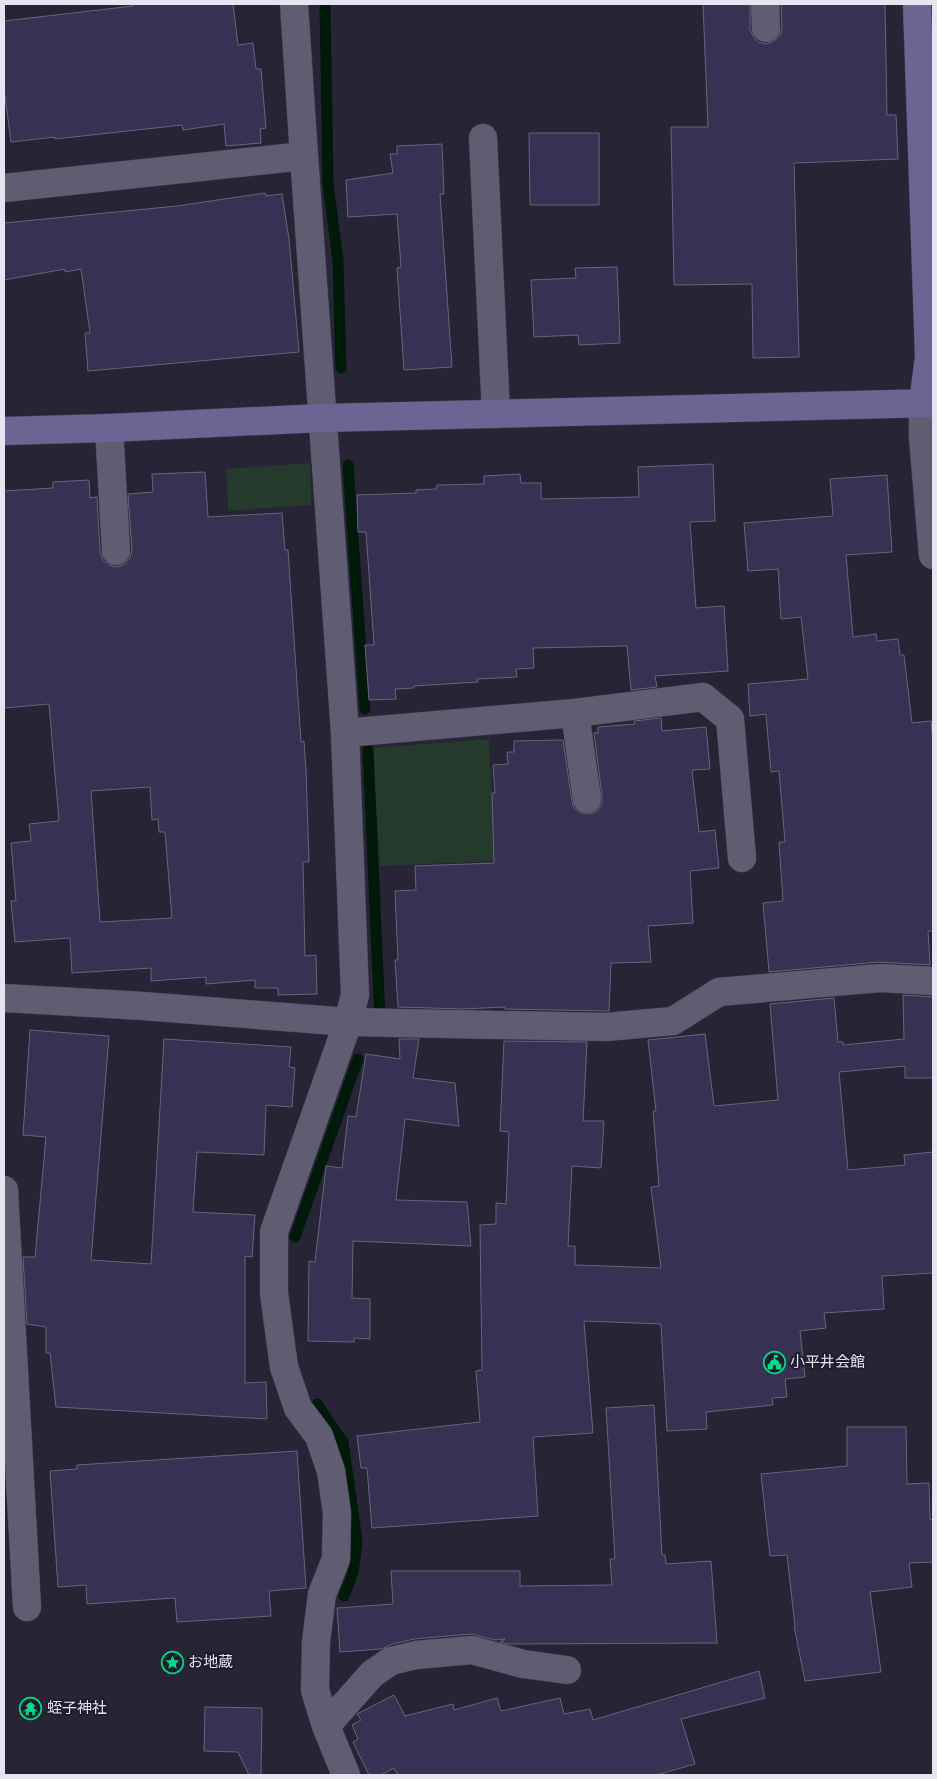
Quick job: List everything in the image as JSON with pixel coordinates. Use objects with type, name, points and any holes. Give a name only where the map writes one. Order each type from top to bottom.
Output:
[{"type":"street","points":[[294,4],[345,732],[355,995],[348,1022],[274,1232],[274,1293],[284,1367],[298,1408],[319,1436],[331,1472],[336,1513],[336,1560],[322,1594],[316,1642],[315,1690],[326,1726],[346,1775]]},
{"type":"street","points":[[917,4],[929,357],[928,403],[923,438],[933,555]]},
{"type":"street","points":[[482,138],[496,414]]},
{"type":"street","points":[[4,188],[304,156]]},
{"type":"street","points":[[4,431],[322,418],[928,403]]},
{"type":"street","points":[[109,428],[116,551]]},
{"type":"street","points":[[345,732],[575,712],[703,697],[730,719],[742,858]]},
{"type":"street","points":[[575,712],[586,799]]},
{"type":"street","points":[[4,998],[143,1006],[348,1022],[606,1027],[673,1021],[719,992],[880,978],[933,980]]},
{"type":"street","points":[[4,1190],[27,1607]]},
{"type":"street","points":[[326,1726],[372,1674],[391,1661],[416,1655],[472,1650],[523,1664],[567,1670]]},
{"type":"green space","points":[[310,463],[311,505],[228,511],[226,469]]},
{"type":"green space","points":[[489,739],[495,861],[380,866],[372,748]]},
{"type":"building","points":[[133,4],[233,4],[238,45],[253,43],[256,69],[261,69],[266,128],[260,129],[261,143],[226,146],[224,124],[183,130],[182,125],[11,142],[4,88],[4,21],[133,6]]},
{"type":"building","points":[[703,4],[750,4],[750,29],[758,42],[766,44],[774,41],[780,35],[782,27],[781,4],[885,4],[887,115],[896,115],[898,159],[794,163],[799,357],[753,358],[752,284],[674,285],[671,127],[708,127]]},
{"type":"building","points":[[529,133],[599,133],[599,205],[530,205]]},
{"type":"building","points":[[442,144],[444,194],[440,194],[452,367],[404,370],[397,268],[401,267],[397,214],[348,217],[346,180],[393,173],[390,154],[397,154],[397,146]]},
{"type":"building","points":[[265,193],[266,196],[282,194],[289,239],[299,352],[88,371],[85,333],[90,333],[81,269],[65,272],[65,269],[4,280],[4,223],[177,206]]},
{"type":"building","points":[[617,267],[620,343],[579,345],[578,335],[534,337],[531,280],[576,278],[575,268]]},
{"type":"building","points":[[713,464],[715,521],[690,522],[696,608],[724,606],[728,671],[655,676],[657,687],[631,690],[627,646],[533,648],[534,668],[516,669],[517,677],[477,679],[478,682],[414,686],[414,688],[395,689],[396,699],[369,700],[365,645],[374,645],[366,532],[358,532],[357,495],[416,493],[416,490],[436,489],[437,485],[484,484],[484,476],[520,474],[521,483],[541,483],[541,499],[639,497],[638,467]]},
{"type":"building","points":[[205,472],[208,517],[282,513],[285,550],[288,550],[301,742],[304,741],[306,769],[309,862],[303,862],[305,956],[316,955],[317,994],[278,995],[278,988],[255,988],[255,980],[206,984],[206,977],[151,981],[151,968],[72,973],[70,938],[15,942],[11,901],[16,901],[11,843],[31,841],[29,824],[59,821],[49,704],[4,708],[4,491],[53,488],[53,482],[89,480],[90,498],[97,497],[100,552],[103,560],[109,565],[117,567],[125,564],[130,558],[132,551],[128,494],[153,492],[152,474]],"holes":[[[150,787],[152,820],[158,819],[159,832],[165,832],[172,918],[100,922],[91,791]]]},
{"type":"building","points":[[887,475],[892,552],[846,555],[853,637],[876,634],[877,641],[898,639],[900,655],[904,655],[912,723],[931,721],[933,743],[933,931],[928,931],[930,965],[879,962],[769,972],[763,903],[783,901],[779,842],[785,842],[779,771],[771,772],[766,714],[750,716],[748,684],[808,679],[801,617],[781,619],[778,569],[748,571],[744,523],[833,516],[830,479]]},
{"type":"building","points":[[661,718],[662,731],[706,727],[710,769],[692,770],[699,832],[715,830],[719,868],[690,871],[693,923],[648,926],[651,962],[611,963],[609,1011],[505,1009],[505,1007],[463,1009],[398,1007],[395,960],[398,960],[395,891],[416,890],[415,866],[494,863],[492,793],[495,793],[493,765],[508,764],[507,752],[514,752],[514,741],[563,740],[574,808],[581,813],[590,814],[597,811],[602,804],[594,733],[598,733],[598,727],[635,724],[634,721]]},
{"type":"building","points":[[903,995],[933,997],[933,1078],[905,1078],[905,1066],[839,1072],[848,1170],[905,1165],[904,1155],[933,1152],[933,1273],[882,1276],[884,1309],[824,1313],[826,1328],[800,1331],[805,1377],[785,1379],[787,1397],[772,1398],[773,1405],[706,1412],[707,1429],[667,1431],[661,1324],[584,1321],[593,1433],[533,1437],[538,1516],[372,1528],[367,1468],[361,1468],[357,1436],[480,1422],[476,1371],[482,1370],[480,1225],[496,1224],[496,1203],[506,1204],[509,1132],[500,1131],[504,1041],[587,1042],[583,1121],[604,1121],[601,1168],[572,1166],[568,1246],[575,1246],[575,1265],[661,1268],[651,1187],[659,1186],[653,1111],[656,1111],[648,1040],[705,1034],[714,1106],[778,1100],[770,1004],[834,998],[838,1042],[843,1042],[843,1045],[904,1039]]},
{"type":"building","points":[[30,1030],[109,1036],[91,1260],[151,1264],[164,1039],[291,1047],[289,1067],[295,1068],[292,1107],[266,1105],[264,1155],[197,1152],[193,1212],[255,1215],[252,1257],[245,1256],[245,1383],[266,1382],[267,1419],[56,1407],[50,1353],[46,1353],[46,1327],[27,1324],[23,1257],[35,1257],[46,1137],[23,1135]]},
{"type":"building","points":[[399,1039],[419,1039],[413,1078],[455,1083],[459,1126],[405,1119],[396,1200],[467,1202],[471,1246],[353,1241],[352,1298],[370,1299],[370,1339],[354,1338],[354,1342],[308,1341],[309,1261],[315,1262],[326,1166],[342,1168],[348,1116],[356,1117],[366,1054],[400,1059]]},
{"type":"building","points":[[654,1405],[662,1555],[665,1555],[666,1564],[711,1561],[717,1643],[507,1644],[500,1642],[505,1639],[495,1640],[471,1634],[414,1639],[381,1649],[340,1652],[337,1608],[393,1604],[391,1571],[520,1571],[520,1586],[612,1585],[610,1559],[615,1559],[606,1408]]},
{"type":"building","points":[[847,1427],[906,1427],[907,1484],[929,1483],[930,1520],[933,1519],[933,1562],[909,1563],[912,1587],[870,1592],[881,1672],[805,1681],[794,1626],[787,1555],[770,1556],[761,1474],[847,1466]]},
{"type":"building","points":[[297,1451],[306,1588],[269,1591],[271,1616],[177,1622],[175,1598],[87,1604],[86,1585],[58,1587],[50,1471],[77,1469],[77,1465]]},
{"type":"building","points":[[759,1671],[765,1698],[681,1719],[695,1764],[656,1775],[398,1775],[394,1768],[381,1775],[369,1775],[353,1742],[358,1739],[352,1725],[361,1720],[357,1714],[394,1695],[405,1716],[453,1704],[454,1710],[497,1698],[501,1711],[560,1698],[564,1714],[590,1709],[593,1720]]},
{"type":"building","points":[[205,1707],[262,1708],[261,1775],[249,1775],[238,1752],[204,1751]]},
{"type":"waterway","points":[[325,4],[328,183],[338,261],[341,368]]},
{"type":"waterway","points":[[348,465],[365,709]]},
{"type":"waterway","points":[[368,750],[380,1019]]},
{"type":"waterway","points":[[295,1237],[358,1059]]},
{"type":"waterway","points":[[317,1404],[343,1442],[357,1541],[353,1573],[344,1596]]},
{"type":"place","name":"小平井会館","points":[[774,1362]]},
{"type":"place","name":"お地蔵","points":[[172,1662]]},
{"type":"place","name":"蛭子神社","points":[[31,1708]]}]
